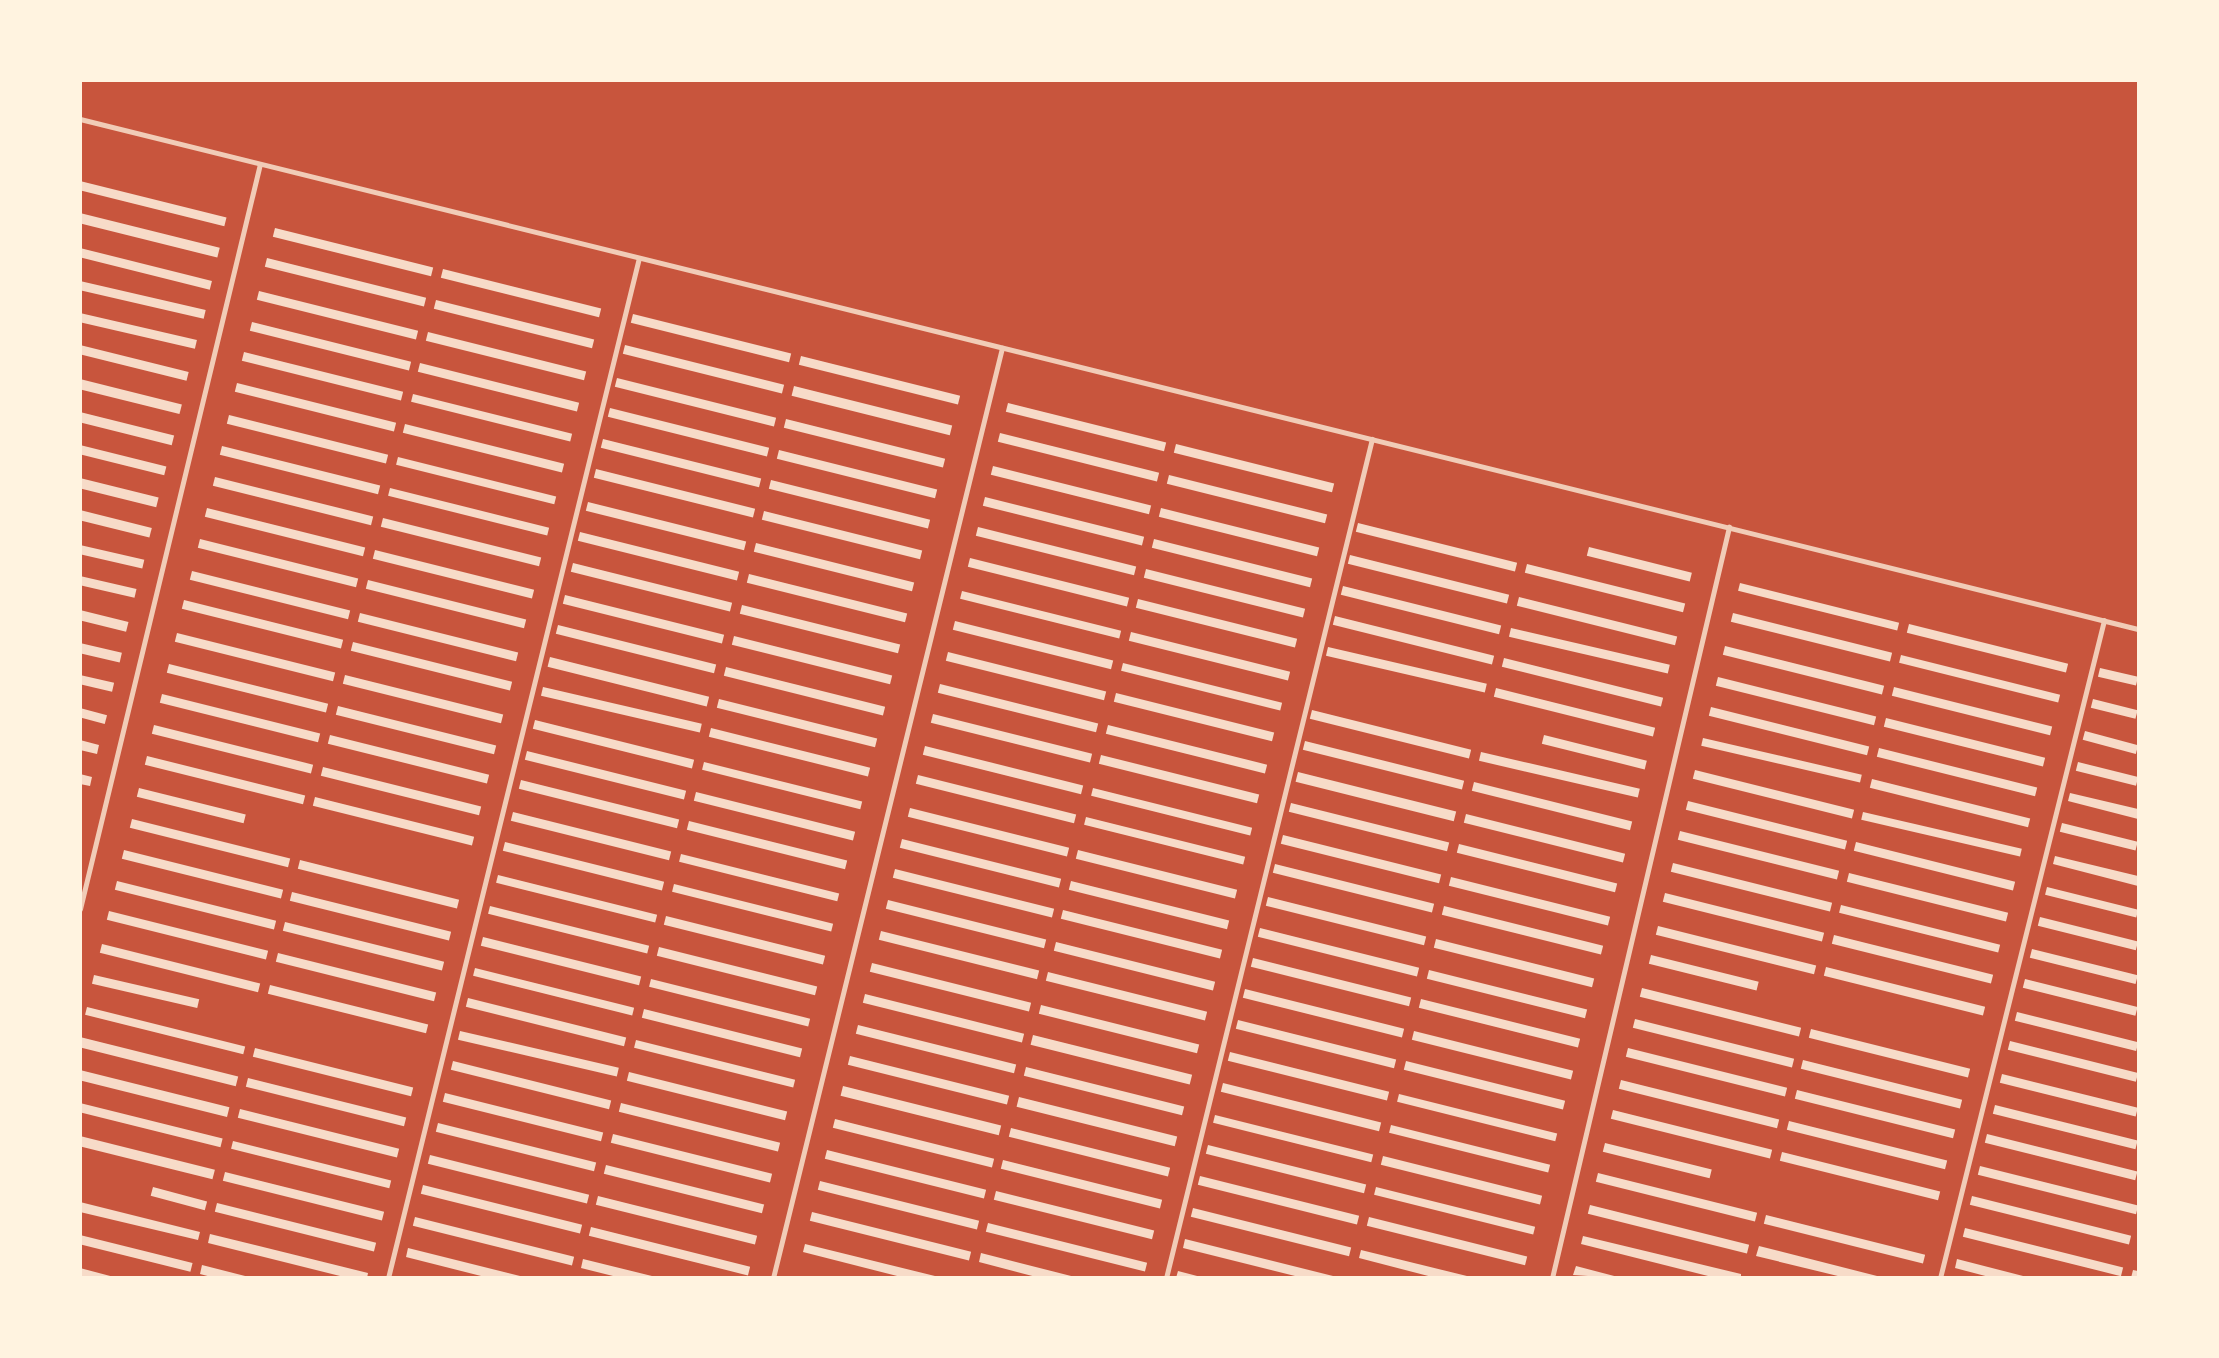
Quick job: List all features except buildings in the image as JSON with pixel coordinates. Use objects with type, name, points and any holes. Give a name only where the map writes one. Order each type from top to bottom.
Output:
[{"type":"lane","points":[[80,119],[2138,629]]},
{"type":"lane","points":[[80,908],[260,164]]},
{"type":"lane","points":[[388,1278],[639,258]]},
{"type":"lane","points":[[773,1278],[1002,348]]},
{"type":"lane","points":[[1166,1278],[1372,439]]},
{"type":"lane","points":[[1552,1278],[1729,527]]},
{"type":"lane","points":[[1940,1278],[2104,620]]}]
